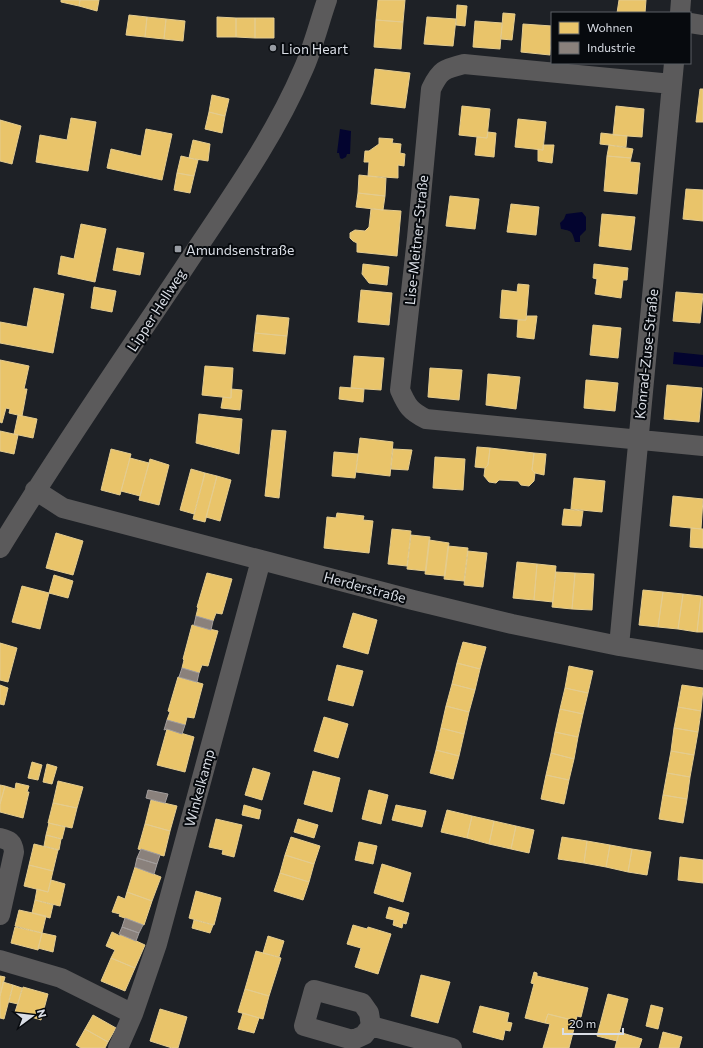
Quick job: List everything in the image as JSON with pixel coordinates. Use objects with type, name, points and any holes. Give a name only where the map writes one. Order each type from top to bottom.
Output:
[{"type":"street","name":"Lipper Hellweg","points":[[0,548],[35,490],[244,180],[270,137],[304,69],[327,0]]},
{"type":"street","points":[[680,12],[681,0]]},
{"type":"street","points":[[691,23],[703,25]]},
{"type":"street","name":"Lise-Meitner-Straße","points":[[672,84],[464,64],[449,68],[437,76],[431,89],[417,238],[400,390],[406,405],[415,414],[426,419],[703,446]]},
{"type":"street","name":"Konrad-Zuse-Straße","points":[[619,646],[674,64]]},
{"type":"street","name":"Herderstraße","points":[[35,490],[63,508],[413,600],[512,624],[619,646],[703,660]]},
{"type":"street","name":"Winkelkamp","points":[[118,1048],[133,1014],[157,944],[261,560]]},
{"type":"street","points":[[0,838],[8,840],[13,845],[14,852],[0,915]]},
{"type":"street","points":[[0,960],[61,978],[133,1014]]},
{"type":"street","points":[[371,1026],[452,1048]]},
{"type":"shaded area","points":[[340,129],[351,131],[350,154],[347,154],[346,157],[342,159],[340,158],[339,153],[337,153]]},
{"type":"shaded area","points":[[582,212],[586,217],[586,230],[580,236],[580,242],[575,242],[569,231],[561,229],[560,223],[566,214]]},
{"type":"shaded area","points":[[674,352],[703,355],[703,367],[673,364]]},
{"type":"building: Wohnen","points":[[61,0],[80,0],[79,6],[61,2]]},
{"type":"building: Wohnen","points":[[80,0],[99,0],[97,11],[79,6]]},
{"type":"building: Wohnen","points":[[378,0],[405,0],[403,22],[376,20]]},
{"type":"building: Wohnen","points":[[619,0],[646,0],[645,12],[617,12]]},
{"type":"building: Wohnen","points":[[457,5],[467,6],[465,26],[456,25]]},
{"type":"building: Wohnen","points":[[503,13],[515,14],[512,40],[501,39]]},
{"type":"building: Wohnen","points":[[129,15],[147,17],[145,37],[126,35]]},
{"type":"building: Wohnen","points":[[147,17],[166,19],[164,39],[145,37]]},
{"type":"building: Wohnen","points":[[217,17],[236,18],[236,37],[217,37]]},
{"type":"building: Wohnen","points":[[427,17],[456,19],[453,46],[424,44]]},
{"type":"building: Wohnen","points":[[236,18],[255,18],[255,38],[236,37]]},
{"type":"building: Wohnen","points":[[255,18],[274,18],[274,38],[255,38]]},
{"type":"building: Wohnen","points":[[166,19],[185,21],[183,41],[164,39]]},
{"type":"building: Wohnen","points":[[376,20],[403,22],[401,49],[374,47]]},
{"type":"building: Wohnen","points":[[475,21],[502,23],[500,49],[473,47]]},
{"type":"building: Wohnen","points":[[523,24],[551,26],[550,55],[521,52]]},
{"type":"building: Wohnen","points":[[375,69],[410,73],[405,108],[371,104]]},
{"type":"building: Wohnen","points":[[700,89],[703,89],[703,122],[696,122]]},
{"type":"building: Wohnen","points":[[212,95],[229,99],[225,116],[209,112]]},
{"type":"building: Wohnen","points":[[462,106],[490,109],[487,138],[459,135]]},
{"type":"building: Wohnen","points":[[616,106],[644,109],[642,137],[613,135]]},
{"type":"building: Wohnen","points":[[209,112],[225,116],[222,133],[205,129]]},
{"type":"building: Wohnen","points":[[71,118],[96,122],[88,171],[36,162],[40,135],[67,140]]},
{"type":"building: Wohnen","points":[[518,119],[546,122],[543,150],[515,147]]},
{"type":"building: Wohnen","points":[[0,120],[21,126],[12,164],[0,161]]},
{"type":"building: Wohnen","points":[[146,129],[172,134],[162,180],[107,168],[111,149],[141,156]]},
{"type":"building: Wohnen","points":[[488,132],[496,133],[494,157],[475,155],[477,137],[487,138]]},
{"type":"building: Wohnen","points":[[601,133],[627,136],[626,147],[600,144]]},
{"type":"building: Wohnen","points":[[379,138],[393,139],[392,143],[401,144],[400,153],[405,154],[404,166],[398,165],[398,178],[368,176],[369,162],[364,162],[365,151],[369,151],[379,144]]},
{"type":"building: Wohnen","points":[[193,140],[210,144],[208,161],[189,158]]},
{"type":"building: Wohnen","points":[[543,145],[554,145],[552,163],[538,161],[538,149],[543,150]]},
{"type":"building: Wohnen","points":[[609,145],[633,149],[631,158],[607,156]]},
{"type":"building: Wohnen","points":[[181,156],[198,160],[194,176],[177,173]]},
{"type":"building: Wohnen","points":[[607,156],[631,158],[630,162],[640,163],[637,194],[604,191]]},
{"type":"building: Wohnen","points":[[177,173],[194,176],[190,193],[174,190]]},
{"type":"building: Wohnen","points":[[359,175],[386,178],[385,196],[358,193]]},
{"type":"building: Wohnen","points":[[686,189],[703,190],[703,221],[683,219]]},
{"type":"building: Wohnen","points":[[358,193],[385,196],[383,210],[356,207]]},
{"type":"building: Wohnen","points":[[450,196],[479,199],[475,229],[446,226]]},
{"type":"building: Wohnen","points":[[511,204],[539,207],[536,235],[507,232]]},
{"type":"building: Wohnen","points":[[371,209],[401,211],[397,256],[357,252],[357,243],[350,238],[350,233],[355,230],[365,231],[369,227]]},
{"type":"building: Wohnen","points":[[602,214],[635,217],[631,250],[599,246]]},
{"type":"building: Wohnen","points":[[81,224],[106,229],[95,282],[58,274],[61,256],[74,259]]},
{"type":"building: Wohnen","points":[[117,248],[144,253],[140,275],[113,270]]},
{"type":"building: Wohnen","points":[[363,264],[389,267],[387,285],[369,283],[362,274]]},
{"type":"building: Wohnen","points":[[594,264],[628,268],[627,280],[623,280],[621,298],[595,294],[597,279],[593,278]]},
{"type":"building: Wohnen","points":[[518,284],[529,285],[526,320],[500,318],[502,290],[517,292]]},
{"type":"building: Wohnen","points":[[94,287],[116,291],[112,312],[91,308]]},
{"type":"building: Wohnen","points":[[34,288],[64,294],[53,353],[0,343],[0,322],[27,327]]},
{"type":"building: Wohnen","points":[[361,290],[392,293],[389,325],[358,322]]},
{"type":"building: Wohnen","points":[[676,292],[703,294],[700,323],[673,321]]},
{"type":"building: Wohnen","points":[[257,315],[289,318],[287,336],[255,333]]},
{"type":"building: Wohnen","points":[[527,316],[537,316],[534,339],[517,337],[518,320],[526,320]]},
{"type":"building: Wohnen","points":[[593,325],[621,328],[618,358],[590,355]]},
{"type":"building: Wohnen","points":[[255,333],[287,336],[285,354],[253,351]]},
{"type":"building: Wohnen","points":[[354,356],[384,358],[381,390],[351,388]]},
{"type":"building: Wohnen","points":[[0,360],[29,366],[24,389],[27,389],[22,416],[9,413],[10,409],[6,408],[2,423],[0,422]]},
{"type":"building: Wohnen","points":[[205,366],[233,368],[231,398],[202,395]]},
{"type":"building: Wohnen","points":[[430,368],[462,370],[459,400],[428,397]]},
{"type":"building: Wohnen","points":[[488,374],[520,377],[516,409],[486,405]]},
{"type":"building: Wohnen","points":[[586,380],[618,383],[615,411],[584,408]]},
{"type":"building: Wohnen","points":[[667,385],[702,388],[699,422],[664,419]]},
{"type":"building: Wohnen","points":[[340,387],[364,389],[363,402],[339,399]]},
{"type":"building: Wohnen","points":[[231,389],[242,390],[240,410],[221,408],[223,397],[231,398]]},
{"type":"building: Wohnen","points":[[199,414],[242,419],[239,454],[196,443]]},
{"type":"building: Wohnen","points":[[18,415],[37,419],[33,438],[14,434]]},
{"type":"building: Wohnen","points":[[272,430],[286,431],[279,498],[265,496]]},
{"type":"building: Wohnen","points":[[0,431],[18,435],[14,454],[0,451]]},
{"type":"building: Wohnen","points":[[360,438],[393,442],[390,476],[356,472]]},
{"type":"building: Wohnen","points":[[477,447],[490,448],[488,465],[485,468],[475,467]]},
{"type":"building: Wohnen","points":[[490,448],[534,453],[532,470],[535,473],[534,481],[529,486],[521,485],[518,481],[499,480],[496,483],[489,482],[484,476],[485,468],[488,465]]},
{"type":"building: Wohnen","points":[[111,449],[131,454],[120,495],[101,490]]},
{"type":"building: Wohnen","points":[[393,449],[412,450],[408,470],[391,469]]},
{"type":"building: Wohnen","points":[[334,452],[358,454],[355,478],[332,476]]},
{"type":"building: Wohnen","points":[[534,453],[546,454],[544,475],[535,473],[532,470]]},
{"type":"building: Wohnen","points":[[435,457],[465,459],[463,490],[433,488]]},
{"type":"building: Wohnen","points":[[130,458],[149,463],[140,496],[121,491]]},
{"type":"building: Wohnen","points":[[150,459],[169,465],[159,505],[139,500]]},
{"type":"building: Wohnen","points":[[191,469],[205,473],[194,514],[180,510]]},
{"type":"building: Wohnen","points":[[205,473],[217,476],[205,522],[193,519]]},
{"type":"building: Wohnen","points":[[217,476],[231,480],[220,521],[206,517]]},
{"type":"building: Wohnen","points":[[574,478],[605,481],[602,512],[571,509]]},
{"type":"building: Wohnen","points":[[673,496],[703,499],[701,529],[670,526]]},
{"type":"building: Wohnen","points":[[564,509],[583,511],[581,526],[562,525]]},
{"type":"building: Wohnen","points":[[337,513],[364,516],[363,520],[373,521],[369,553],[324,548],[327,517],[336,518]]},
{"type":"building: Wohnen","points":[[691,528],[703,529],[703,548],[690,547]]},
{"type":"building: Wohnen","points":[[392,529],[411,531],[407,566],[388,564]]},
{"type":"building: Wohnen","points":[[56,533],[83,541],[73,575],[46,568]]},
{"type":"building: Wohnen","points":[[411,535],[430,537],[426,571],[407,569]]},
{"type":"building: Wohnen","points":[[429,540],[449,543],[445,576],[425,574]]},
{"type":"building: Wohnen","points":[[448,546],[468,548],[464,581],[444,579]]},
{"type":"building: Wohnen","points":[[468,551],[487,553],[483,587],[464,585]]},
{"type":"building: Wohnen","points":[[517,562],[537,564],[534,600],[513,598]]},
{"type":"building: Wohnen","points":[[537,564],[556,566],[553,602],[534,600]]},
{"type":"building: Wohnen","points":[[556,572],[575,573],[572,609],[552,607]]},
{"type":"building: Wohnen","points":[[207,573],[232,579],[222,614],[216,613],[213,621],[196,616],[197,607]]},
{"type":"building: Wohnen","points":[[575,573],[594,574],[592,610],[572,609]]},
{"type":"building: Wohnen","points":[[54,575],[73,581],[68,598],[49,593]]},
{"type":"building: Wohnen","points":[[22,586],[49,593],[40,629],[12,622]]},
{"type":"building: Wohnen","points":[[643,590],[663,592],[658,627],[639,625]]},
{"type":"building: Wohnen","points":[[663,592],[683,594],[678,629],[658,627]]},
{"type":"building: Wohnen","points":[[683,594],[701,596],[697,632],[678,629]]},
{"type":"building: Wohnen","points":[[701,596],[703,597],[703,632],[697,632]]},
{"type":"building: Wohnen","points":[[353,613],[377,620],[368,654],[343,647]]},
{"type":"building: Wohnen","points":[[192,625],[218,631],[208,666],[202,665],[199,673],[182,668]]},
{"type":"building: Wohnen","points":[[463,642],[486,647],[480,669],[457,663]]},
{"type":"building: Wohnen","points":[[0,643],[17,648],[8,682],[0,680]]},
{"type":"building: Wohnen","points":[[457,663],[480,669],[475,690],[452,684]]},
{"type":"building: Wohnen","points":[[337,665],[363,671],[353,706],[328,700]]},
{"type":"building: Wohnen","points":[[569,666],[593,671],[588,693],[565,688]]},
{"type":"building: Wohnen","points":[[178,677],[203,684],[194,718],[187,717],[185,725],[167,720],[170,712],[168,711]]},
{"type":"building: Wohnen","points":[[452,684],[475,690],[469,712],[446,706]]},
{"type":"building: Wohnen","points":[[0,685],[8,688],[4,705],[0,704]]},
{"type":"building: Wohnen","points":[[682,685],[703,688],[701,711],[678,707]]},
{"type":"building: Wohnen","points":[[565,688],[588,693],[583,714],[560,709]]},
{"type":"building: Wohnen","points":[[446,706],[469,712],[464,734],[441,728]]},
{"type":"building: Wohnen","points":[[678,707],[701,711],[698,732],[674,728]]},
{"type":"building: Wohnen","points":[[560,709],[583,714],[578,737],[555,732]]},
{"type":"building: Wohnen","points":[[324,717],[348,724],[338,758],[314,751]]},
{"type":"building: Wohnen","points":[[441,728],[464,734],[459,756],[436,750]]},
{"type":"building: Wohnen","points":[[674,728],[698,732],[694,755],[671,751]]},
{"type":"building: Wohnen","points":[[167,729],[194,737],[185,772],[157,765]]},
{"type":"building: Wohnen","points":[[555,732],[578,737],[574,759],[551,753]]},
{"type":"building: Wohnen","points":[[436,750],[459,756],[453,779],[430,773]]},
{"type":"building: Wohnen","points":[[671,751],[694,755],[690,777],[667,773]]},
{"type":"building: Wohnen","points":[[551,753],[574,759],[569,780],[546,775]]},
{"type":"building: Wohnen","points":[[32,762],[42,765],[38,780],[28,778]]},
{"type":"building: Wohnen","points":[[47,764],[57,767],[52,784],[43,782]]},
{"type":"building: Wohnen","points":[[253,768],[270,773],[262,800],[245,795]]},
{"type":"building: Wohnen","points":[[313,771],[340,778],[332,812],[304,804]]},
{"type":"building: Wohnen","points":[[667,773],[690,777],[687,799],[663,795]]},
{"type":"building: Wohnen","points":[[546,775],[569,780],[564,804],[541,799]]},
{"type":"building: Wohnen","points":[[58,781],[83,787],[77,808],[53,803]]},
{"type":"building: Wohnen","points":[[16,783],[29,786],[23,818],[0,812],[0,804],[5,786],[15,789]]},
{"type":"building: Wohnen","points":[[0,785],[5,786],[0,804]]},
{"type":"building: Wohnen","points":[[369,790],[388,795],[381,824],[362,819]]},
{"type":"building: Wohnen","points":[[663,795],[687,799],[683,823],[659,819]]},
{"type":"building: Wohnen","points":[[151,800],[177,806],[170,831],[145,824]]},
{"type":"building: Wohnen","points":[[53,803],[77,808],[72,828],[48,823]]},
{"type":"building: Wohnen","points":[[244,805],[261,810],[259,819],[242,815]]},
{"type":"building: Wohnen","points":[[396,805],[426,811],[422,827],[392,820]]},
{"type":"building: Wohnen","points":[[447,810],[472,816],[467,838],[441,832]]},
{"type":"building: Wohnen","points":[[472,816],[494,821],[489,844],[467,838]]},
{"type":"building: Wohnen","points":[[216,819],[242,825],[234,857],[222,854],[223,850],[209,847]]},
{"type":"building: Wohnen","points":[[298,819],[318,825],[314,838],[294,832]]},
{"type":"building: Wohnen","points":[[494,821],[516,826],[511,849],[489,844]]},
{"type":"building: Wohnen","points":[[49,823],[65,827],[62,839],[46,835]]},
{"type":"building: Wohnen","points":[[145,824],[170,831],[164,856],[138,849]]},
{"type":"building: Wohnen","points":[[516,826],[534,830],[529,853],[511,849]]},
{"type":"building: Wohnen","points":[[46,835],[61,839],[59,850],[44,846]]},
{"type":"building: Wohnen","points":[[291,837],[320,846],[314,864],[285,855]]},
{"type":"building: Wohnen","points":[[562,837],[587,841],[584,863],[558,859]]},
{"type":"building: Wohnen","points":[[587,841],[610,845],[606,867],[584,863]]},
{"type":"building: Wohnen","points":[[359,842],[377,846],[373,864],[355,860]]},
{"type":"building: Wohnen","points":[[34,844],[58,850],[53,871],[29,865]]},
{"type":"building: Wohnen","points":[[610,845],[632,849],[628,872],[606,867]]},
{"type":"building: Wohnen","points":[[632,849],[651,852],[647,875],[628,872]]},
{"type":"building: Wohnen","points":[[285,855],[314,864],[309,882],[280,873]]},
{"type":"building: Wohnen","points":[[680,857],[703,860],[703,883],[678,880]]},
{"type":"building: Wohnen","points":[[382,864],[411,873],[403,902],[374,893]]},
{"type":"building: Wohnen","points":[[29,865],[53,871],[48,892],[24,886]]},
{"type":"building: Wohnen","points":[[135,867],[161,877],[152,901],[127,892]]},
{"type":"building: Wohnen","points":[[280,873],[309,882],[303,900],[274,891]]},
{"type":"building: Wohnen","points":[[51,880],[65,884],[60,906],[35,900],[37,889],[48,892]]},
{"type":"building: Wohnen","points":[[196,891],[221,898],[214,925],[189,918]]},
{"type":"building: Wohnen","points":[[127,892],[152,901],[144,925],[112,912],[118,896],[125,899]]},
{"type":"building: Wohnen","points":[[35,900],[53,905],[50,918],[32,913]]},
{"type":"building: Wohnen","points":[[389,907],[409,913],[406,924],[403,923],[402,928],[393,925],[394,920],[386,918]]},
{"type":"building: Wohnen","points":[[19,910],[46,916],[42,933],[15,926]]},
{"type":"building: Wohnen","points":[[194,920],[213,925],[210,933],[192,928]]},
{"type":"building: Wohnen","points":[[353,925],[367,929],[368,927],[391,934],[378,974],[355,967],[361,948],[347,944]]},
{"type":"building: Wohnen","points":[[15,927],[42,933],[38,950],[11,943]]},
{"type":"building: Wohnen","points":[[112,932],[120,936],[121,934],[145,945],[135,968],[111,958],[115,950],[106,946]]},
{"type":"building: Wohnen","points":[[42,933],[56,936],[53,952],[38,948]]},
{"type":"building: Wohnen","points":[[268,936],[284,941],[279,957],[263,953]]},
{"type":"building: Wohnen","points":[[256,951],[281,958],[269,996],[245,989]]},
{"type":"building: Wohnen","points":[[111,958],[135,968],[125,991],[101,981]]},
{"type":"building: Wohnen","points":[[534,972],[537,973],[537,976],[588,988],[581,1017],[577,1016],[576,1021],[548,1014],[545,1023],[525,1018],[534,984],[531,983]]},
{"type":"building: Wohnen","points":[[421,975],[450,982],[438,1023],[411,1016]]},
{"type":"building: Wohnen","points":[[0,976],[5,977],[0,996]]},
{"type":"building: Wohnen","points":[[3,982],[13,985],[4,1019],[0,1018],[0,996]]},
{"type":"building: Wohnen","points":[[13,985],[22,988],[18,1004],[9,1002]]},
{"type":"building: Wohnen","points":[[23,987],[48,994],[41,1020],[15,1012]]},
{"type":"building: Wohnen","points":[[245,989],[269,996],[263,1019],[238,1012]]},
{"type":"building: Wohnen","points":[[608,994],[628,999],[617,1041],[597,1036]]},
{"type":"building: Wohnen","points":[[651,1005],[663,1008],[658,1029],[646,1026]]},
{"type":"building: Wohnen","points":[[480,1006],[509,1013],[507,1022],[512,1023],[510,1031],[505,1030],[503,1040],[473,1032]]},
{"type":"building: Wohnen","points":[[160,1009],[187,1017],[178,1048],[172,1048],[150,1041]]},
{"type":"building: Wohnen","points":[[243,1013],[259,1018],[254,1033],[238,1029]]},
{"type":"building: Wohnen","points":[[548,1014],[576,1021],[569,1048],[543,1048],[550,1024],[545,1023]]},
{"type":"building: Wohnen","points":[[93,1015],[116,1028],[108,1042],[85,1029]]},
{"type":"building: Wohnen","points":[[85,1029],[108,1042],[105,1048],[81,1048],[76,1045]]},
{"type":"building: Wohnen","points":[[619,1032],[642,1039],[639,1048],[615,1048]]},
{"type":"building: Wohnen","points":[[663,1032],[682,1037],[679,1048],[659,1048]]},
{"type":"building: Industrie","points":[[196,616],[213,621],[211,630],[194,625]]},
{"type":"building: Industrie","points":[[182,668],[199,673],[197,682],[179,677]]},
{"type":"building: Industrie","points":[[167,720],[185,725],[182,734],[167,729],[164,730]]},
{"type":"building: Industrie","points":[[148,790],[168,794],[165,803],[146,798]]},
{"type":"building: Industrie","points":[[141,849],[160,855],[157,864],[137,858]]},
{"type":"building: Industrie","points":[[137,858],[157,864],[154,874],[135,867]]},
{"type":"building: Industrie","points":[[125,918],[143,925],[139,933],[122,927]]},
{"type":"building: Industrie","points":[[122,927],[139,933],[136,941],[119,934]]},
{"type":"place","name":"Lion Heart","points":[[273,48]]},
{"type":"place","name":"Amundsenstraße","points":[[178,249]]}]
